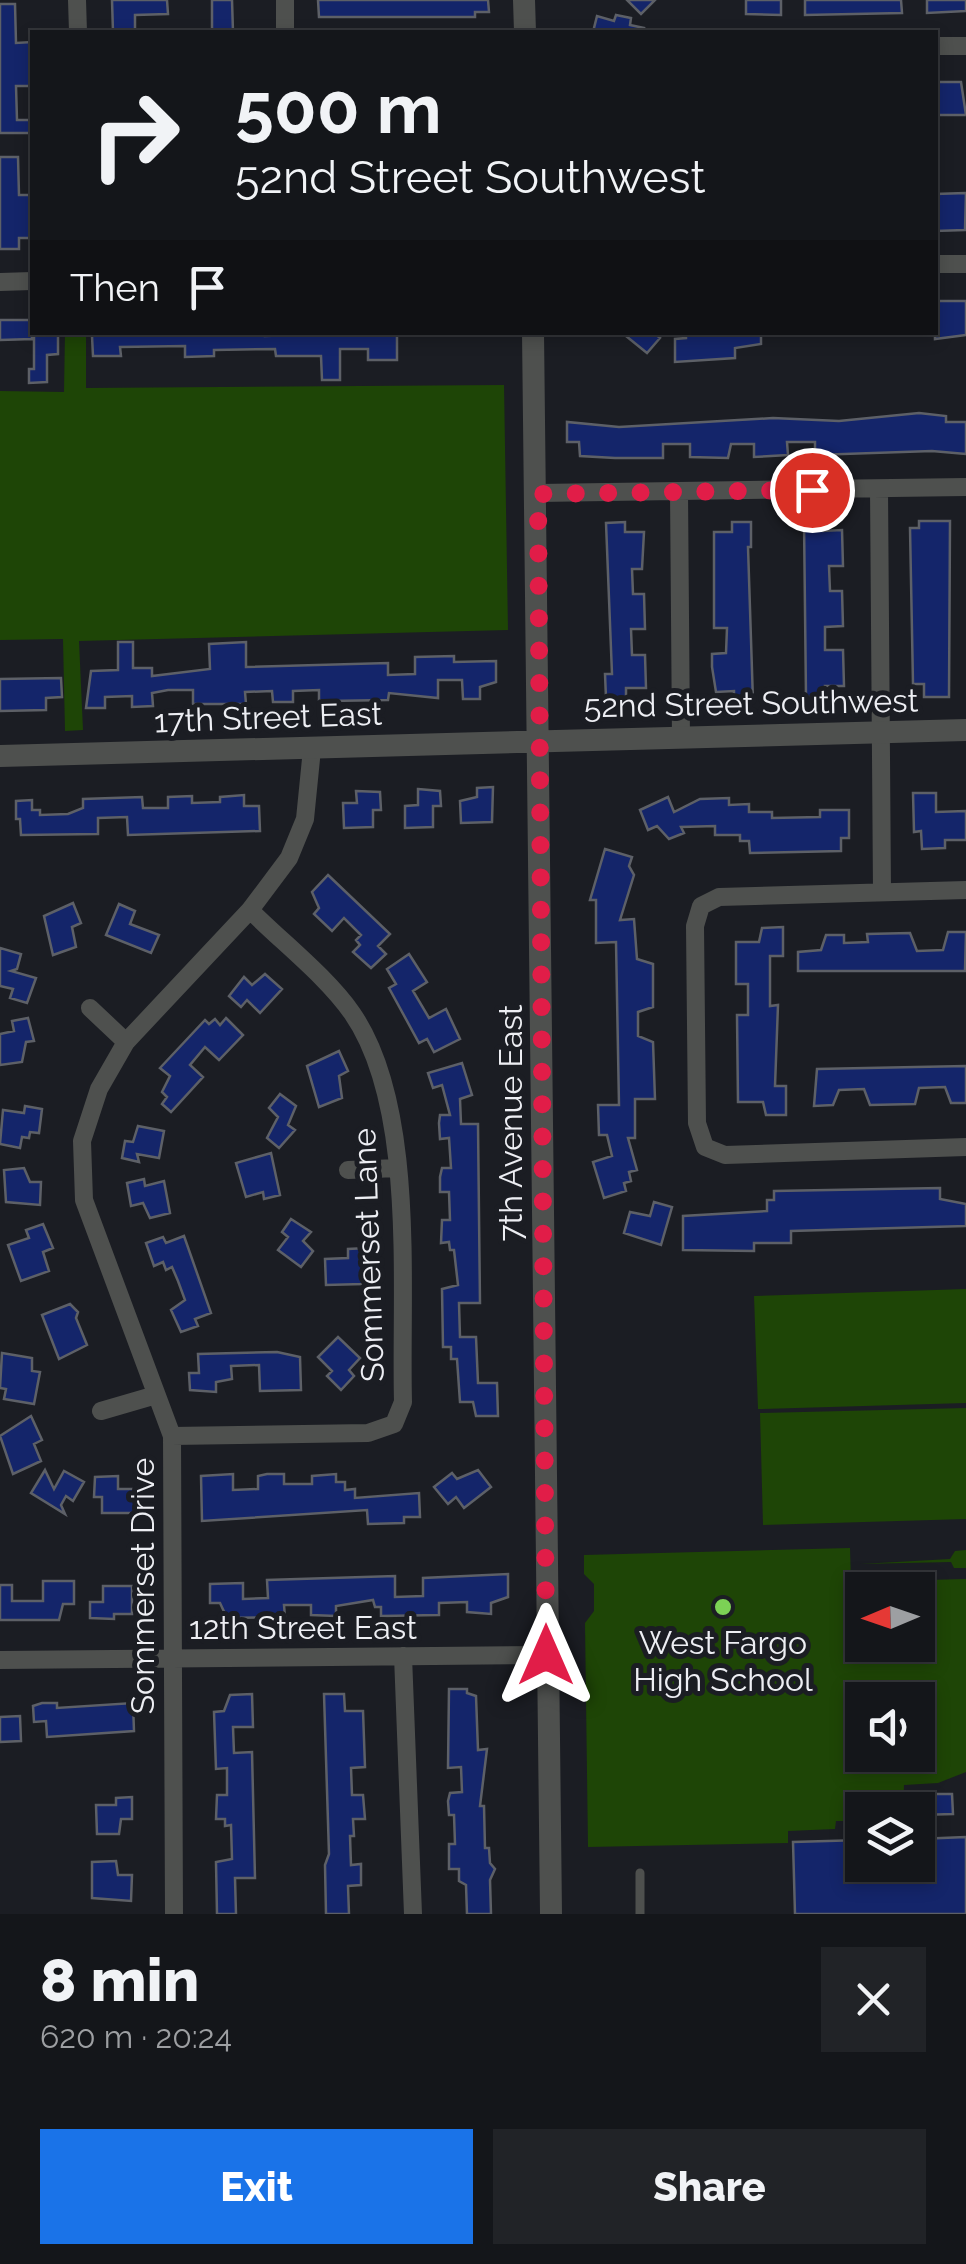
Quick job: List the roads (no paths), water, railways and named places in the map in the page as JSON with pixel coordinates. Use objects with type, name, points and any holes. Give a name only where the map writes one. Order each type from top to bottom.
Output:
[{"type":"street","points":[[77,0],[78,30]]},
{"type":"street","points":[[285,0],[285,30]]},
{"type":"street","points":[[524,0],[524,30]]},
{"type":"street","points":[[938,46],[966,46]]},
{"type":"street","points":[[938,264],[966,264]]},
{"type":"street","points":[[0,282],[30,281]]},
{"type":"street","name":"7th Avenue East","points":[[533,335],[538,494],[537,740],[550,1914]]},
{"type":"street","points":[[538,494],[966,487]]},
{"type":"street","points":[[879,489],[882,892]]},
{"type":"street","points":[[679,492],[681,740]]},
{"type":"street","name":"52nd Street Southwest","points":[[537,740],[681,740],[966,730]]},
{"type":"street","name":"17th Street East","points":[[0,756],[537,740]]},
{"type":"street","name":"Sommerset Drive","points":[[174,1914],[172,1436],[84,1200],[82,1140],[99,1089],[126,1042],[250,910],[290,858],[305,819],[312,749]]},
{"type":"street","points":[[966,890],[719,897],[700,906],[695,926],[697,1123],[705,1148],[725,1155],[966,1147]]},
{"type":"street","name":"Sommerset Lane","points":[[172,1436],[368,1432],[394,1424],[403,1402],[398,1168],[393,1108],[378,1055],[351,1010],[250,910]]},
{"type":"street","points":[[90,1008],[126,1042]]},
{"type":"street","points":[[348,1170],[398,1168]]},
{"type":"street","points":[[101,1411],[156,1395]]},
{"type":"street","name":"12th Street East","points":[[0,1660],[546,1655]]},
{"type":"street","points":[[403,1656],[413,1914]]},
{"type":"lane","points":[[640,1873],[640,1914]]},
{"type":"place","name":"West Fargo High School","points":[[723,1607]]}]
